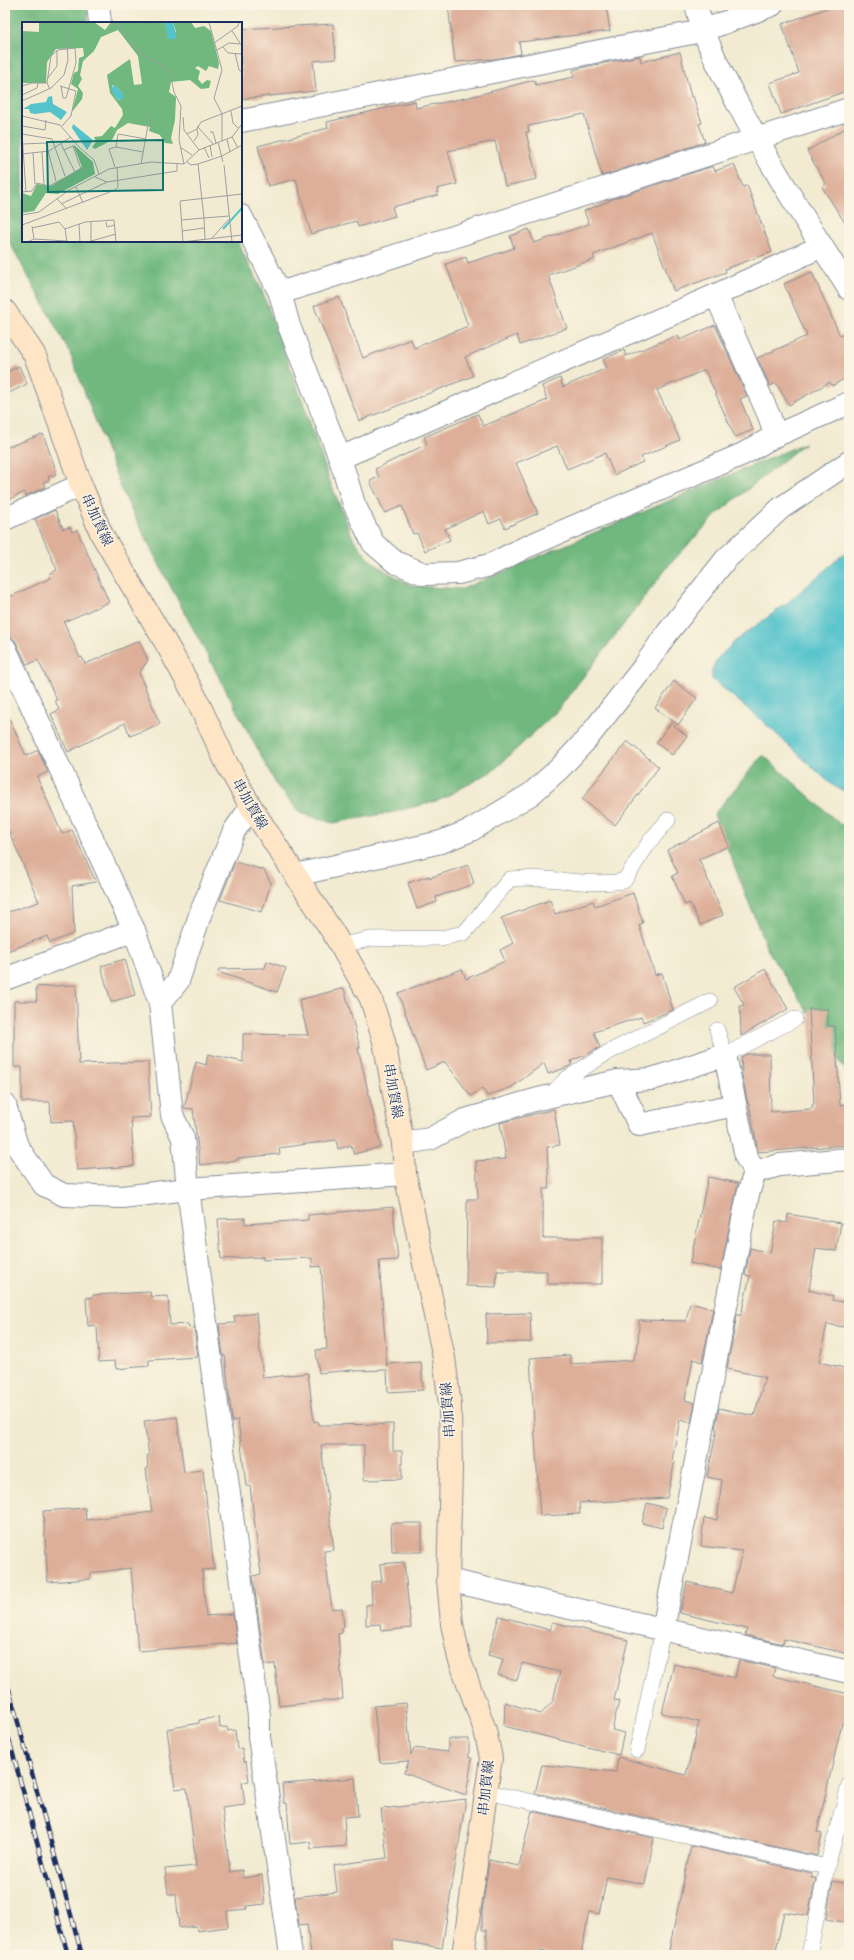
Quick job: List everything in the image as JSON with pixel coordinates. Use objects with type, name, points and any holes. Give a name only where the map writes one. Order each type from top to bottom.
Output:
[{"type":"main road","name":"串加賀線","points":[[5,311],[34,354],[81,485],[102,534],[171,652],[195,696],[227,764],[251,807],[341,945],[371,1000],[382,1034],[403,1143],[405,1174],[444,1358],[450,1405],[452,1471],[448,1580],[452,1624],[459,1658],[485,1730],[491,1758],[463,1955]]},
{"type":"street","points":[[98,5],[100,22]]},
{"type":"street","points":[[696,5],[702,31],[711,52],[757,140],[849,289]]},
{"type":"street","points":[[242,121],[702,31],[772,5]]},
{"type":"street","points":[[280,293],[689,160],[757,140],[849,108]]},
{"type":"street","points":[[242,218],[280,293],[289,326],[340,458],[354,504],[373,543],[394,562],[424,574],[458,573],[490,565],[526,547],[743,454],[775,436],[849,403]]},
{"type":"street","points":[[340,458],[716,294],[822,246]]},
{"type":"street","points":[[716,294],[770,418],[775,436]]},
{"type":"street","points":[[296,875],[441,842],[471,830],[531,794],[560,768],[586,740],[610,707],[643,668],[665,636],[726,559],[781,508],[849,462]]},
{"type":"street","points":[[5,519],[81,485]]},
{"type":"street","points":[[5,648],[134,930],[160,1004],[172,1115],[183,1138],[188,1189],[259,1716],[259,1737],[291,1955]]},
{"type":"street","points":[[160,1004],[178,981],[202,912],[234,831],[251,807]]},
{"type":"street","points":[[5,979],[134,930]]},
{"type":"street","points":[[403,1143],[430,1139],[465,1120],[549,1097],[618,1081],[652,1079],[725,1055],[746,1157],[755,1172],[748,1194],[663,1630]]},
{"type":"street","points":[[618,1081],[639,1125],[735,1105]]},
{"type":"street","points":[[5,1105],[17,1146],[44,1184],[64,1195],[122,1197],[188,1189],[405,1174]]},
{"type":"street","points":[[755,1172],[780,1165],[849,1160]]},
{"type":"street","points":[[448,1580],[511,1593],[663,1630],[849,1672]]},
{"type":"lane","points":[[341,945],[371,939],[441,938],[464,933],[510,879],[529,877],[606,884],[624,881],[650,841],[668,820]]},
{"type":"lane","points":[[549,1097],[566,1079],[607,1054],[710,1001]]},
{"type":"lane","points":[[717,1030],[725,1055],[795,1019]]},
{"type":"lane","points":[[637,1750],[663,1630]]},
{"type":"lane","points":[[809,1955],[827,1867],[849,1785]]},
{"type":"lane","points":[[487,1792],[827,1867]]},
{"type":"green space","points":[[5,5],[88,5],[88,22],[22,22],[22,242],[238,242],[262,291],[303,402],[329,479],[353,538],[369,559],[387,572],[413,586],[462,589],[805,443],[717,514],[670,564],[557,711],[494,770],[440,800],[394,812],[333,823],[300,813],[277,786],[165,576],[122,491],[69,351],[5,234]]},
{"type":"green space","points":[[763,755],[841,825],[849,822],[849,1076],[767,949],[714,814]]},
{"type":"water","points":[[849,552],[849,794],[832,785],[759,718],[712,679],[712,670],[717,659],[735,641],[786,604],[840,557]]},
{"type":"building","points":[[448,5],[606,5],[610,31],[519,42],[521,54],[495,59],[455,62]]},
{"type":"building","points":[[836,5],[849,5],[849,90],[781,114],[770,83],[799,73],[782,24]]},
{"type":"building","points":[[333,24],[336,59],[313,61],[316,91],[242,99],[242,29]]},
{"type":"building","points":[[680,52],[691,97],[693,96],[702,123],[699,124],[705,142],[602,176],[584,114],[528,126],[529,132],[526,132],[537,179],[505,186],[495,141],[448,151],[457,184],[437,189],[438,195],[392,207],[395,216],[358,227],[356,221],[311,234],[296,179],[268,186],[258,146],[328,128],[327,122],[415,101],[416,108],[470,97],[534,80],[536,85],[574,77],[573,70],[589,66],[640,56],[641,62]]},
{"type":"building","points":[[849,126],[849,229],[822,187],[826,184],[807,151]]},
{"type":"building","points":[[734,164],[743,187],[747,185],[772,252],[725,269],[726,272],[674,291],[652,233],[593,255],[595,259],[548,275],[567,328],[520,345],[517,335],[465,357],[473,376],[359,421],[314,306],[339,297],[363,358],[411,339],[414,348],[468,326],[446,264],[466,257],[468,263],[514,248],[510,236],[529,229],[534,243],[589,224],[584,211],[609,200],[713,166],[715,171]]},
{"type":"building","points":[[812,272],[840,336],[849,331],[849,376],[832,386],[830,382],[789,405],[776,383],[770,386],[757,358],[807,336],[784,284]]},
{"type":"building","points":[[715,325],[747,396],[740,399],[753,430],[735,437],[705,370],[657,390],[680,440],[641,457],[643,462],[614,475],[605,453],[567,469],[557,446],[516,463],[538,513],[505,528],[501,519],[489,524],[484,511],[445,529],[450,540],[425,551],[417,533],[413,534],[402,506],[385,513],[370,481],[379,477],[375,469],[427,444],[424,437],[478,414],[483,426],[547,400],[542,386],[560,378],[563,387],[607,368],[603,359],[624,350],[626,356],[678,335],[680,340]]},
{"type":"building","points":[[19,366],[27,384],[5,395],[5,373]]},
{"type":"building","points":[[43,434],[56,470],[54,471],[56,474],[48,477],[49,480],[43,482],[45,487],[26,496],[24,492],[5,502],[5,448]]},
{"type":"building","points":[[55,510],[63,529],[70,527],[72,532],[77,530],[109,602],[64,622],[80,658],[82,657],[85,664],[139,641],[148,660],[139,673],[160,724],[130,736],[125,723],[68,752],[51,714],[59,710],[55,700],[57,700],[38,660],[27,665],[16,642],[12,638],[5,636],[5,605],[9,603],[7,598],[51,578],[49,574],[57,570],[35,519]]},
{"type":"building","points":[[674,681],[697,698],[678,725],[655,708]]},
{"type":"building","points":[[5,709],[26,756],[38,750],[48,772],[37,777],[62,834],[72,830],[96,882],[72,886],[74,933],[50,943],[47,936],[5,952],[5,913],[39,902],[5,822]]},
{"type":"building","points":[[671,723],[687,736],[672,755],[656,743]]},
{"type":"building","points":[[627,741],[659,767],[615,825],[582,799]]},
{"type":"building","points":[[719,823],[729,846],[699,859],[723,915],[700,925],[690,903],[685,905],[672,876],[678,873],[667,850]]},
{"type":"building","points":[[235,862],[264,870],[271,883],[262,912],[220,900]]},
{"type":"building","points":[[468,865],[474,884],[436,897],[437,902],[417,909],[408,883],[429,876],[429,878]]},
{"type":"building","points":[[633,893],[643,923],[639,925],[655,975],[662,973],[673,1010],[643,1022],[641,1017],[594,1032],[600,1047],[571,1061],[572,1064],[568,1067],[548,1074],[544,1063],[512,1087],[487,1096],[482,1088],[471,1096],[445,1062],[426,1070],[398,993],[462,969],[466,979],[505,961],[500,950],[513,943],[501,918],[550,900],[555,914],[593,901],[595,906]]},
{"type":"building","points":[[125,959],[135,995],[111,1002],[101,966]]},
{"type":"building","points":[[267,961],[286,968],[277,992],[218,972],[219,969],[265,968]]},
{"type":"building","points":[[765,969],[788,1009],[741,1036],[740,1006],[744,1005],[734,987]]},
{"type":"building","points":[[76,985],[79,1064],[148,1062],[151,1117],[131,1118],[134,1166],[77,1170],[73,1121],[51,1122],[50,1102],[22,1102],[22,1067],[14,1067],[14,1001],[37,1001],[36,987]]},
{"type":"building","points":[[344,988],[360,1048],[358,1048],[381,1147],[354,1154],[351,1145],[338,1149],[336,1140],[279,1148],[280,1154],[238,1158],[238,1160],[200,1165],[193,1109],[184,1108],[196,1062],[206,1065],[208,1054],[243,1062],[243,1034],[308,1035],[299,1000]]},
{"type":"building","points":[[809,1009],[828,1009],[828,1026],[835,1026],[840,1105],[849,1104],[849,1145],[758,1152],[742,1075],[741,1057],[747,1054],[770,1054],[771,1112],[812,1109],[812,1105],[814,1104]]},
{"type":"building","points":[[554,1109],[560,1145],[547,1147],[549,1189],[543,1189],[543,1238],[602,1238],[602,1284],[547,1284],[547,1271],[497,1271],[496,1287],[466,1286],[467,1199],[478,1199],[476,1161],[506,1159],[500,1123]]},
{"type":"building","points":[[708,1177],[738,1183],[721,1270],[690,1263]]},
{"type":"building","points":[[393,1207],[398,1260],[379,1261],[387,1367],[387,1364],[421,1362],[423,1390],[388,1392],[387,1370],[353,1370],[319,1373],[316,1350],[327,1349],[321,1266],[312,1267],[312,1258],[263,1260],[263,1257],[221,1259],[218,1219],[245,1218],[245,1224],[308,1220],[308,1215]]},
{"type":"building","points":[[788,1214],[841,1223],[836,1251],[816,1248],[809,1290],[833,1296],[832,1300],[849,1303],[849,1328],[827,1324],[819,1362],[849,1369],[849,1654],[784,1639],[783,1644],[745,1635],[747,1629],[680,1613],[687,1582],[732,1593],[742,1551],[701,1546],[704,1518],[717,1520],[722,1480],[707,1477],[717,1429],[715,1428],[719,1408],[754,1416],[765,1377],[727,1369],[737,1315],[741,1315],[750,1276],[745,1275],[750,1248],[770,1253],[776,1221],[787,1223]]},
{"type":"building","points":[[150,1292],[151,1297],[168,1296],[170,1325],[188,1324],[189,1328],[194,1327],[198,1357],[149,1360],[149,1366],[116,1369],[115,1361],[99,1362],[97,1327],[95,1325],[88,1326],[86,1298],[93,1297],[93,1295]]},
{"type":"building","points":[[690,1303],[713,1309],[702,1362],[693,1359],[685,1400],[695,1403],[691,1423],[680,1420],[672,1460],[675,1461],[667,1498],[579,1503],[580,1514],[540,1516],[530,1358],[570,1355],[571,1364],[633,1360],[638,1346],[639,1320],[686,1321]]},
{"type":"building","points":[[256,1313],[263,1378],[308,1373],[314,1422],[318,1421],[319,1425],[393,1424],[393,1451],[402,1451],[402,1479],[364,1480],[364,1445],[321,1445],[334,1550],[324,1551],[332,1609],[342,1608],[344,1627],[342,1628],[342,1633],[338,1634],[343,1699],[279,1706],[275,1664],[265,1665],[253,1576],[261,1574],[250,1486],[246,1486],[238,1420],[232,1421],[225,1356],[223,1356],[219,1324],[235,1323],[234,1316]]},
{"type":"building","points":[[530,1313],[531,1342],[487,1343],[486,1314]]},
{"type":"building","points":[[177,1417],[184,1472],[203,1470],[214,1569],[202,1570],[206,1616],[233,1614],[237,1643],[138,1651],[131,1568],[90,1573],[90,1579],[48,1582],[43,1511],[85,1508],[86,1520],[152,1512],[146,1469],[148,1468],[147,1456],[149,1455],[144,1421]]},
{"type":"building","points":[[647,1503],[666,1508],[662,1528],[642,1523]]},
{"type":"building","points":[[391,1523],[422,1523],[422,1552],[392,1552]]},
{"type":"building","points":[[404,1562],[411,1628],[381,1631],[380,1624],[366,1625],[366,1605],[372,1604],[371,1582],[382,1581],[380,1564]]},
{"type":"building","points":[[499,1616],[550,1630],[552,1622],[628,1640],[614,1700],[619,1701],[612,1730],[624,1733],[619,1755],[504,1726],[505,1702],[541,1714],[553,1701],[560,1672],[522,1663],[517,1680],[498,1675],[503,1659],[488,1655]]},
{"type":"building","points":[[739,1660],[775,1668],[773,1676],[849,1694],[849,1725],[842,1723],[817,1832],[822,1834],[817,1856],[535,1793],[542,1765],[616,1772],[618,1757],[686,1775],[699,1722],[662,1713],[674,1664],[735,1678]]},
{"type":"building","points":[[406,1703],[411,1755],[414,1748],[448,1752],[448,1739],[469,1739],[469,1758],[472,1758],[466,1795],[404,1773],[409,1761],[380,1763],[374,1706]]},
{"type":"building","points":[[219,1717],[220,1728],[227,1727],[228,1731],[235,1730],[237,1749],[242,1748],[244,1762],[246,1761],[249,1781],[242,1782],[245,1805],[222,1808],[230,1872],[242,1870],[243,1878],[262,1875],[265,1904],[246,1906],[247,1909],[227,1911],[228,1927],[197,1931],[196,1926],[179,1928],[176,1894],[168,1894],[165,1869],[196,1866],[187,1788],[175,1789],[167,1729],[199,1723],[199,1720]]},
{"type":"building","points":[[355,1778],[358,1816],[344,1817],[346,1846],[311,1849],[310,1842],[290,1844],[287,1803],[284,1803],[282,1784]]},
{"type":"building","points":[[466,1799],[442,1948],[393,1940],[393,1952],[384,1953],[384,1955],[311,1955],[307,1924],[299,1925],[295,1897],[337,1892],[334,1865],[387,1858],[381,1809]]},
{"type":"building","points":[[532,1811],[654,1838],[645,1884],[607,1877],[599,1914],[589,1912],[581,1955],[565,1955],[541,1951],[541,1955],[487,1955],[487,1930],[482,1930],[482,1912],[489,1860],[519,1866]]},
{"type":"building","points":[[691,1846],[812,1873],[811,1878],[816,1878],[808,1916],[784,1912],[775,1955],[668,1955]]},
{"type":"building","points":[[833,1881],[849,1884],[849,1923],[826,1919]]},
{"type":"railway","points":[[5,1675],[82,1955]]},
{"type":"railway","points":[[5,1725],[68,1955]]}]
